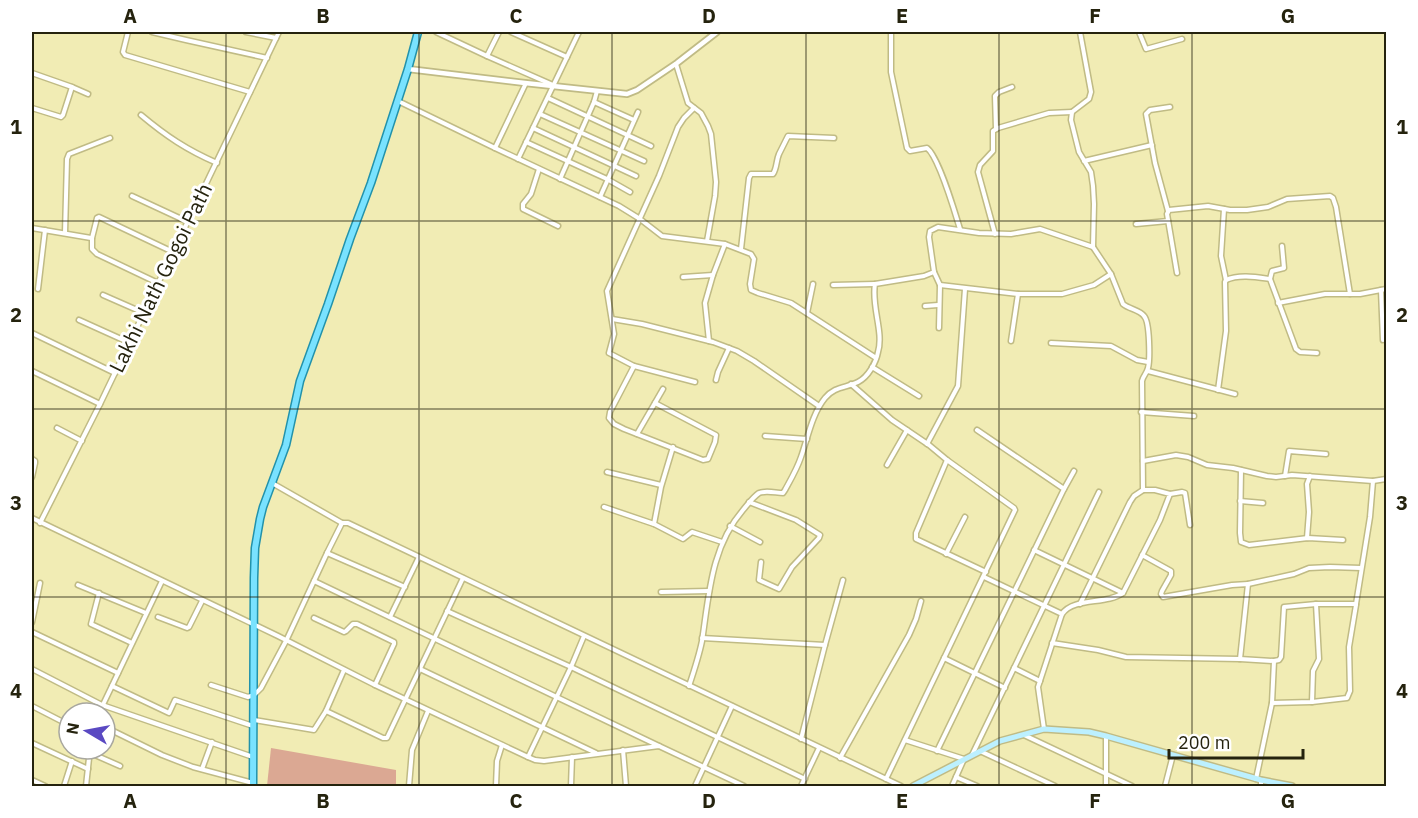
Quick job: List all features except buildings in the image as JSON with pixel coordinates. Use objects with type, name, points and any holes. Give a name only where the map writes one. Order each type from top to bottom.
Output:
[{"type":"main road","points":[[254,785],[254,578],[257,533],[263,507],[289,436],[300,381],[371,183],[418,32]]},
{"type":"main road","points":[[913,786],[1000,741],[1044,729],[1107,735],[1259,782],[1292,786]]},
{"type":"street","points":[[128,32],[123,51],[125,55],[250,92]]},
{"type":"street","points":[[152,32],[267,58]]},
{"type":"street","points":[[246,32],[276,38]]},
{"type":"street","name":"Lakhi Nath Gogoi Path","points":[[40,523],[130,343],[279,32]]},
{"type":"street","points":[[436,32],[554,86]]},
{"type":"street","points":[[487,56],[499,32]]},
{"type":"street","points":[[511,32],[567,57]]},
{"type":"street","points":[[518,159],[579,32]]},
{"type":"street","points":[[408,69],[627,94],[637,90],[676,64],[717,32]]},
{"type":"street","points":[[891,32],[891,72],[906,148],[910,151],[927,148],[932,153],[960,230]]},
{"type":"street","points":[[995,234],[978,172],[980,165],[993,150],[992,134],[996,129],[1049,113],[1072,112],[1089,99],[1091,92],[1080,32]]},
{"type":"street","points":[[1139,32],[1146,49],[1182,39]]},
{"type":"street","points":[[676,64],[688,103],[701,113],[710,130],[716,169],[715,196],[706,241]]},
{"type":"street","points":[[32,73],[88,94]]},
{"type":"street","points":[[495,148],[526,84]]},
{"type":"street","points":[[32,108],[61,117],[72,87]]},
{"type":"street","points":[[996,129],[995,96],[1012,87]]},
{"type":"street","points":[[560,179],[597,91]]},
{"type":"street","points":[[548,98],[651,146]]},
{"type":"street","points":[[398,100],[619,206],[662,236],[725,244],[751,254],[754,259],[751,290],[787,301],[876,358]]},
{"type":"street","points":[[594,102],[634,120]]},
{"type":"street","points":[[1170,107],[1150,110],[1146,114],[1168,211],[1177,273]]},
{"type":"street","points":[[694,108],[678,128],[607,291],[614,334],[609,352],[634,366],[695,382]]},
{"type":"street","points":[[600,197],[638,112]]},
{"type":"street","points":[[1072,112],[1071,120],[1079,152],[1091,172],[1093,247],[1111,274],[1123,304],[1142,313],[1148,322],[1148,371],[1142,381],[1141,412],[1143,490]]},
{"type":"street","points":[[540,114],[644,161]]},
{"type":"street","points":[[141,115],[183,147],[217,163]]},
{"type":"street","points":[[533,128],[636,176]]},
{"type":"street","points":[[741,249],[751,174],[773,174],[778,156],[788,136],[834,138]]},
{"type":"street","points":[[65,233],[69,154],[110,138]]},
{"type":"street","points":[[526,142],[630,192]]},
{"type":"street","points":[[1084,161],[1152,145]]},
{"type":"street","points":[[539,169],[531,194],[523,204],[523,209],[558,226]]},
{"type":"street","points":[[132,196],[188,222]]},
{"type":"street","points":[[1168,211],[1208,206],[1247,210],[1268,207],[1280,201],[1332,196],[1339,222],[1350,294]]},
{"type":"street","points":[[1218,390],[1226,331],[1226,280],[1221,256],[1224,209]]},
{"type":"street","points":[[158,283],[97,254],[92,249],[92,238],[98,216],[173,252]]},
{"type":"street","points":[[1136,224],[1168,221]]},
{"type":"street","points":[[939,328],[940,285],[934,272],[930,231],[938,227],[979,233],[1011,234],[1040,229],[1093,247]]},
{"type":"street","points":[[32,228],[92,238]]},
{"type":"street","points":[[38,289],[45,230]]},
{"type":"street","points":[[709,341],[705,303],[725,244]]},
{"type":"street","points":[[1282,246],[1284,268],[1273,270],[1270,279],[1296,349],[1300,352],[1317,353]]},
{"type":"street","points":[[833,285],[875,284],[924,276],[934,272]]},
{"type":"street","points":[[940,285],[1017,294],[1062,294],[1094,285],[1111,274]]},
{"type":"street","points":[[683,277],[713,275]]},
{"type":"street","points":[[1226,280],[1246,277],[1270,279]]},
{"type":"street","points":[[807,313],[813,284]]},
{"type":"street","points":[[689,686],[699,656],[708,591],[722,542],[730,526],[760,493],[783,493],[786,490],[799,463],[819,406],[832,391],[860,381],[872,367],[880,343],[874,303],[875,284]]},
{"type":"street","points":[[927,444],[958,386],[965,289]]},
{"type":"street","points":[[1278,303],[1325,294],[1360,294],[1384,290],[1383,340]]},
{"type":"street","points":[[1011,341],[1017,294]]},
{"type":"street","points":[[103,295],[144,313]]},
{"type":"street","points":[[925,306],[938,305]]},
{"type":"street","points":[[612,319],[642,324],[729,348],[754,361],[819,406]]},
{"type":"street","points":[[79,320],[130,343]]},
{"type":"street","points":[[32,333],[115,373]]},
{"type":"street","points":[[1052,343],[1111,346],[1137,360],[1148,362]]},
{"type":"street","points":[[716,380],[729,348]]},
{"type":"street","points":[[634,366],[609,418],[614,424],[637,434],[706,460],[710,458],[717,436],[655,403]]},
{"type":"street","points":[[872,367],[919,396]]},
{"type":"street","points":[[32,371],[100,404]]},
{"type":"street","points":[[1148,371],[1235,394]]},
{"type":"street","points":[[851,384],[883,414],[1015,510],[886,779]]},
{"type":"street","points":[[637,434],[663,389]]},
{"type":"street","points":[[1141,412],[1194,416]]},
{"type":"street","points":[[57,428],[82,441]]},
{"type":"street","points":[[887,465],[907,430]]},
{"type":"street","points":[[977,430],[1064,489]]},
{"type":"street","points":[[765,436],[807,439]]},
{"type":"street","points":[[654,524],[661,485],[673,447]]},
{"type":"street","points":[[1285,476],[1290,451],[1326,454]]},
{"type":"street","points":[[1143,460],[1176,455],[1207,465],[1268,476],[1310,476],[1373,481],[1386,479]]},
{"type":"street","points":[[32,459],[36,463],[32,477]]},
{"type":"street","points":[[947,460],[915,536],[916,539],[986,572]]},
{"type":"street","points":[[1241,470],[1241,542],[1249,545],[1307,538],[1342,540]]},
{"type":"street","points":[[937,751],[1074,471]]},
{"type":"street","points":[[607,472],[661,485]]},
{"type":"street","points":[[1307,538],[1309,512],[1307,484],[1310,476]]},
{"type":"street","points":[[1272,703],[1344,699],[1349,695],[1349,646],[1370,517],[1373,481]]},
{"type":"street","points":[[272,483],[342,523],[348,523],[901,786]]},
{"type":"street","points":[[1080,604],[1134,496],[1143,490],[1170,494],[1185,493],[1190,525]]},
{"type":"street","points":[[972,755],[1099,492]]},
{"type":"street","points":[[1044,729],[1039,694],[1040,681],[1062,614],[1065,609],[1080,604],[1104,601],[1124,593],[1160,520],[1170,494]]},
{"type":"street","points":[[1240,501],[1263,503]]},
{"type":"street","points":[[750,502],[796,520],[820,535],[792,567],[779,590],[759,580],[761,562]]},
{"type":"street","points":[[604,507],[654,524],[683,539],[693,532],[722,542]]},
{"type":"street","points":[[946,554],[965,517]]},
{"type":"street","points":[[32,518],[405,700],[528,757],[539,761],[659,746]]},
{"type":"street","points":[[211,685],[248,697],[261,688],[342,523]]},
{"type":"street","points":[[730,526],[760,542]]},
{"type":"street","points":[[1034,550],[1124,593]]},
{"type":"street","points":[[327,553],[405,587]]},
{"type":"street","points":[[1142,555],[1171,571],[1162,591],[1163,597],[1248,584],[1294,574],[1309,568],[1361,568]]},
{"type":"street","points":[[390,617],[419,557]]},
{"type":"street","points":[[984,577],[1062,614]]},
{"type":"street","points":[[326,711],[385,738],[463,578]]},
{"type":"street","points":[[801,739],[843,580]]},
{"type":"street","points":[[314,581],[744,786]]},
{"type":"street","points":[[104,701],[162,582]]},
{"type":"street","points":[[32,622],[40,583]]},
{"type":"street","points":[[1240,659],[1248,584]]},
{"type":"street","points":[[78,585],[146,613]]},
{"type":"street","points":[[662,592],[708,591]]},
{"type":"street","points":[[99,593],[91,624],[132,643]]},
{"type":"street","points":[[158,616],[188,628],[202,601]]},
{"type":"street","points":[[840,758],[909,635],[921,601]]},
{"type":"street","points":[[1312,702],[1313,671],[1319,660],[1316,604]]},
{"type":"street","points":[[1052,642],[1126,657],[1274,661],[1281,657],[1284,607],[1356,604]]},
{"type":"street","points":[[447,611],[571,667],[805,779]]},
{"type":"street","points":[[314,618],[344,632],[353,624],[357,624],[394,642],[375,685]]},
{"type":"street","points":[[32,632],[118,673]]},
{"type":"street","points":[[528,757],[584,636]]},
{"type":"street","points":[[702,638],[825,645]]},
{"type":"street","points":[[944,658],[1005,688]]},
{"type":"street","points":[[1259,782],[1272,703],[1274,661]]},
{"type":"street","points":[[1014,668],[1040,681]]},
{"type":"street","points":[[32,669],[94,701]]},
{"type":"street","points":[[420,669],[597,753]]},
{"type":"street","points":[[112,686],[169,713],[176,700],[254,723],[314,730],[326,711],[344,670]]},
{"type":"street","points":[[32,706],[57,718]]},
{"type":"street","points":[[695,786],[732,706]]},
{"type":"street","points":[[117,710],[254,757]]},
{"type":"street","points":[[409,786],[412,750],[428,711]]},
{"type":"street","points":[[117,733],[162,755],[254,785]]},
{"type":"street","points":[[1023,735],[1132,786]]},
{"type":"street","points":[[1106,786],[1107,735]]},
{"type":"street","points":[[906,740],[964,759],[952,786]]},
{"type":"street","points":[[202,769],[212,742]]},
{"type":"street","points":[[32,743],[57,754]]},
{"type":"street","points":[[496,786],[497,761],[502,745]]},
{"type":"street","points":[[801,786],[819,748]]},
{"type":"street","points":[[623,750],[626,786]]},
{"type":"street","points":[[980,751],[1055,786]]},
{"type":"street","points":[[1165,786],[1173,755]]},
{"type":"street","points":[[571,786],[572,757]]},
{"type":"street","points":[[64,786],[72,761],[88,769]]},
{"type":"street","points":[[86,786],[88,761]]},
{"type":"street","points":[[109,761],[120,766]]},
{"type":"street","points":[[956,777],[977,786]]},
{"type":"street","points":[[32,780],[45,786]]},
{"type":"shaded area","points":[[271,748],[396,770],[396,786],[267,786]]}]
